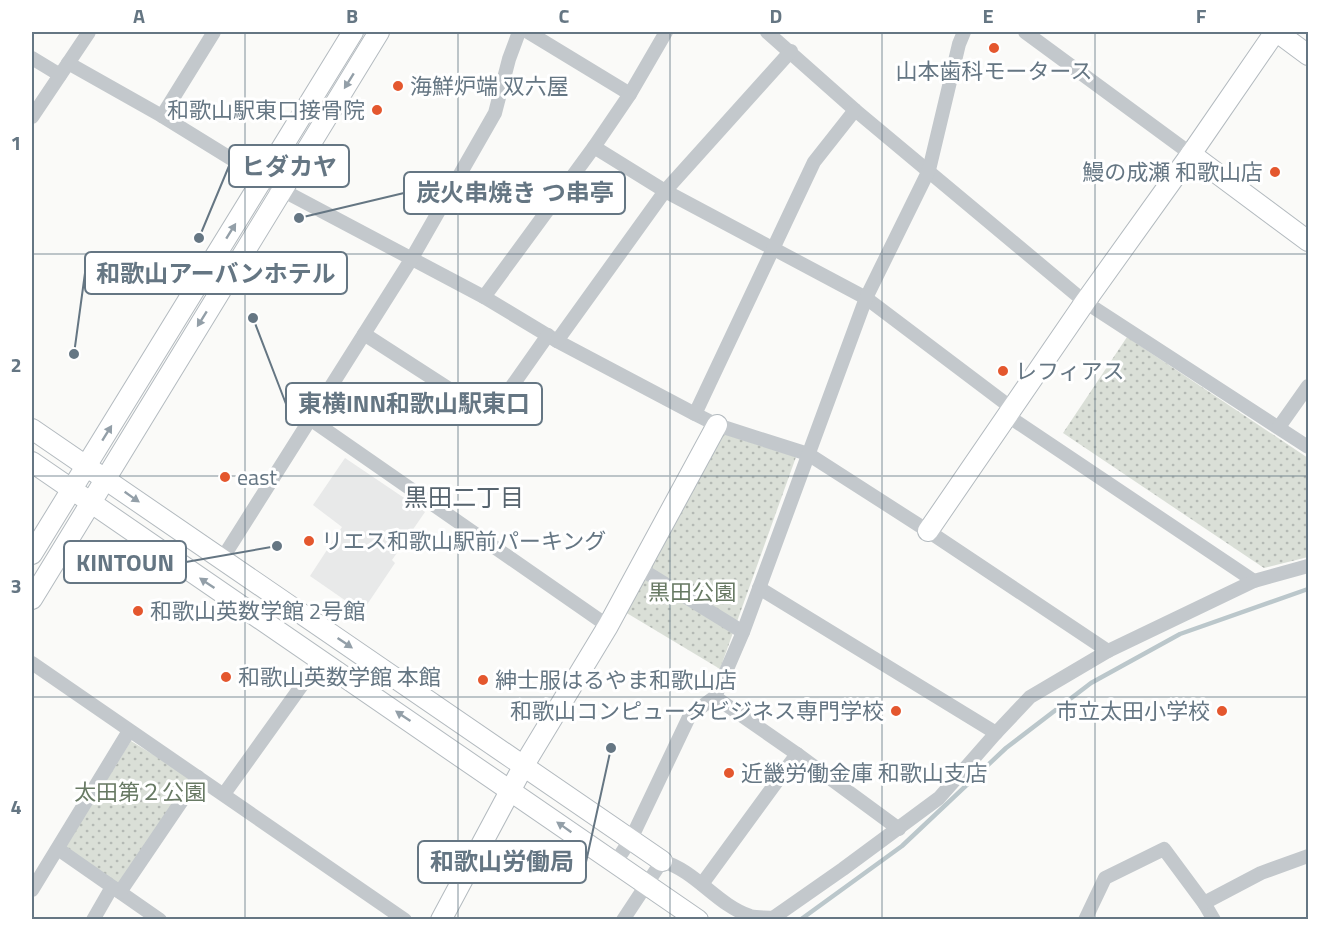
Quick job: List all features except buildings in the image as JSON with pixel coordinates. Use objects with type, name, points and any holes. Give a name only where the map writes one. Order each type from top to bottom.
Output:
[{"type":"street","points":[[32,117],[89,32]]},
{"type":"street","points":[[162,116],[214,32]]},
{"type":"street","points":[[32,554],[354,32]]},
{"type":"street","points":[[32,599],[379,32]]},
{"type":"street","points":[[222,559],[412,258],[495,113],[509,59],[519,32]]},
{"type":"street","points":[[528,32],[630,94]]},
{"type":"street","points":[[484,297],[594,147],[630,94],[666,32]]},
{"type":"street","points":[[767,32],[855,110],[1085,302],[1308,447]]},
{"type":"street","points":[[615,863],[631,839],[690,714],[715,697],[743,632],[866,298],[929,170],[963,32]]},
{"type":"street","points":[[1025,32],[1308,241]]},
{"type":"street","points":[[928,531],[1085,302],[1276,32],[1308,55]]},
{"type":"street","points":[[364,334],[491,416],[665,191],[791,51]]},
{"type":"street","points":[[32,58],[60,75]]},
{"type":"street","points":[[68,63],[162,116],[262,179],[484,297],[552,338],[694,414],[717,425],[808,454],[1108,651]]},
{"type":"street","points":[[694,414],[814,162],[855,110]]},
{"type":"street","points":[[594,147],[665,191],[866,298],[1011,412],[1254,581]]},
{"type":"street","points":[[1279,427],[1308,386]]},
{"type":"street","points":[[310,419],[608,626]]},
{"type":"street","points":[[441,920],[524,765],[608,626],[717,425]]},
{"type":"street","points":[[32,429],[662,861],[676,865],[736,914],[772,919],[939,798],[1030,697],[1108,651],[1254,581],[1308,566]]},
{"type":"street","points":[[32,462],[511,789],[698,920]]},
{"type":"street","points":[[639,568],[743,632]]},
{"type":"street","points":[[759,588],[996,733]]},
{"type":"street","points":[[224,794],[320,660]]},
{"type":"street","points":[[32,663],[405,920]]},
{"type":"street","points":[[715,697],[797,753],[899,829]]},
{"type":"street","points":[[32,890],[129,731]]},
{"type":"street","points":[[702,884],[797,753]]},
{"type":"street","points":[[93,920],[198,777]]},
{"type":"street","points":[[58,849],[160,920]]},
{"type":"street","points":[[1085,920],[1105,878],[1164,849],[1214,920]]},
{"type":"street","points":[[1204,903],[1262,873],[1308,856]]},
{"type":"street","points":[[623,920],[662,861]]},
{"type":"shaded area","points":[[345,458],[425,512],[392,560],[395,563],[362,612],[310,576],[342,527],[313,505]]},
{"type":"green space","points":[[1127,337],[1308,458],[1308,557],[1264,568],[1063,433]]},
{"type":"green space","name":"黒田公園","points":[[718,432],[796,457],[720,669],[625,612]]},
{"type":"green space","name":"太田第２公園","points":[[131,741],[191,778],[119,885],[65,847]]},
{"type":"waterway","points":[[800,920],[902,846],[1006,748],[1091,683],[1180,634],[1308,589]]},
{"type":"place","name":"山本歯科モータース","points":[[994,48]]},
{"type":"place","name":"海鮮炉端 双六屋","points":[[398,86]]},
{"type":"place","name":"和歌山駅東口接骨院","points":[[377,110]]},
{"type":"place","name":"鰻の成瀬 和歌山店","points":[[1275,172]]},
{"type":"place","name":"炭火串焼き つ串亭","points":[[299,218]]},
{"type":"place","name":"ヒダカヤ","points":[[199,238]]},
{"type":"place","name":"東横INN和歌山駅東口","points":[[253,318]]},
{"type":"place","name":"和歌山アーバンホテル","points":[[74,354]]},
{"type":"place","name":"レフィアス","points":[[1003,371]]},
{"type":"place","name":"east","points":[[225,477]]},
{"type":"place","name":"リエス和歌山駅前パーキング","points":[[309,541]]},
{"type":"place","name":"KINTOUN","points":[[277,546]]},
{"type":"place","name":"和歌山英数学館 2号館","points":[[138,611]]},
{"type":"place","name":"和歌山英数学館 本館","points":[[226,677]]},
{"type":"place","name":"紳士服はるやま和歌山店","points":[[483,680]]},
{"type":"place","name":"和歌山コンピュータビジネス専門学校","points":[[896,711]]},
{"type":"place","name":"市立太田小学校","points":[[1222,711]]},
{"type":"place","name":"和歌山労働局","points":[[611,748]]},
{"type":"place","name":"近畿労働金庫 和歌山支店","points":[[729,773]]},
{"type":"district","name":"黒田二丁目","points":[[464,497]]}]
